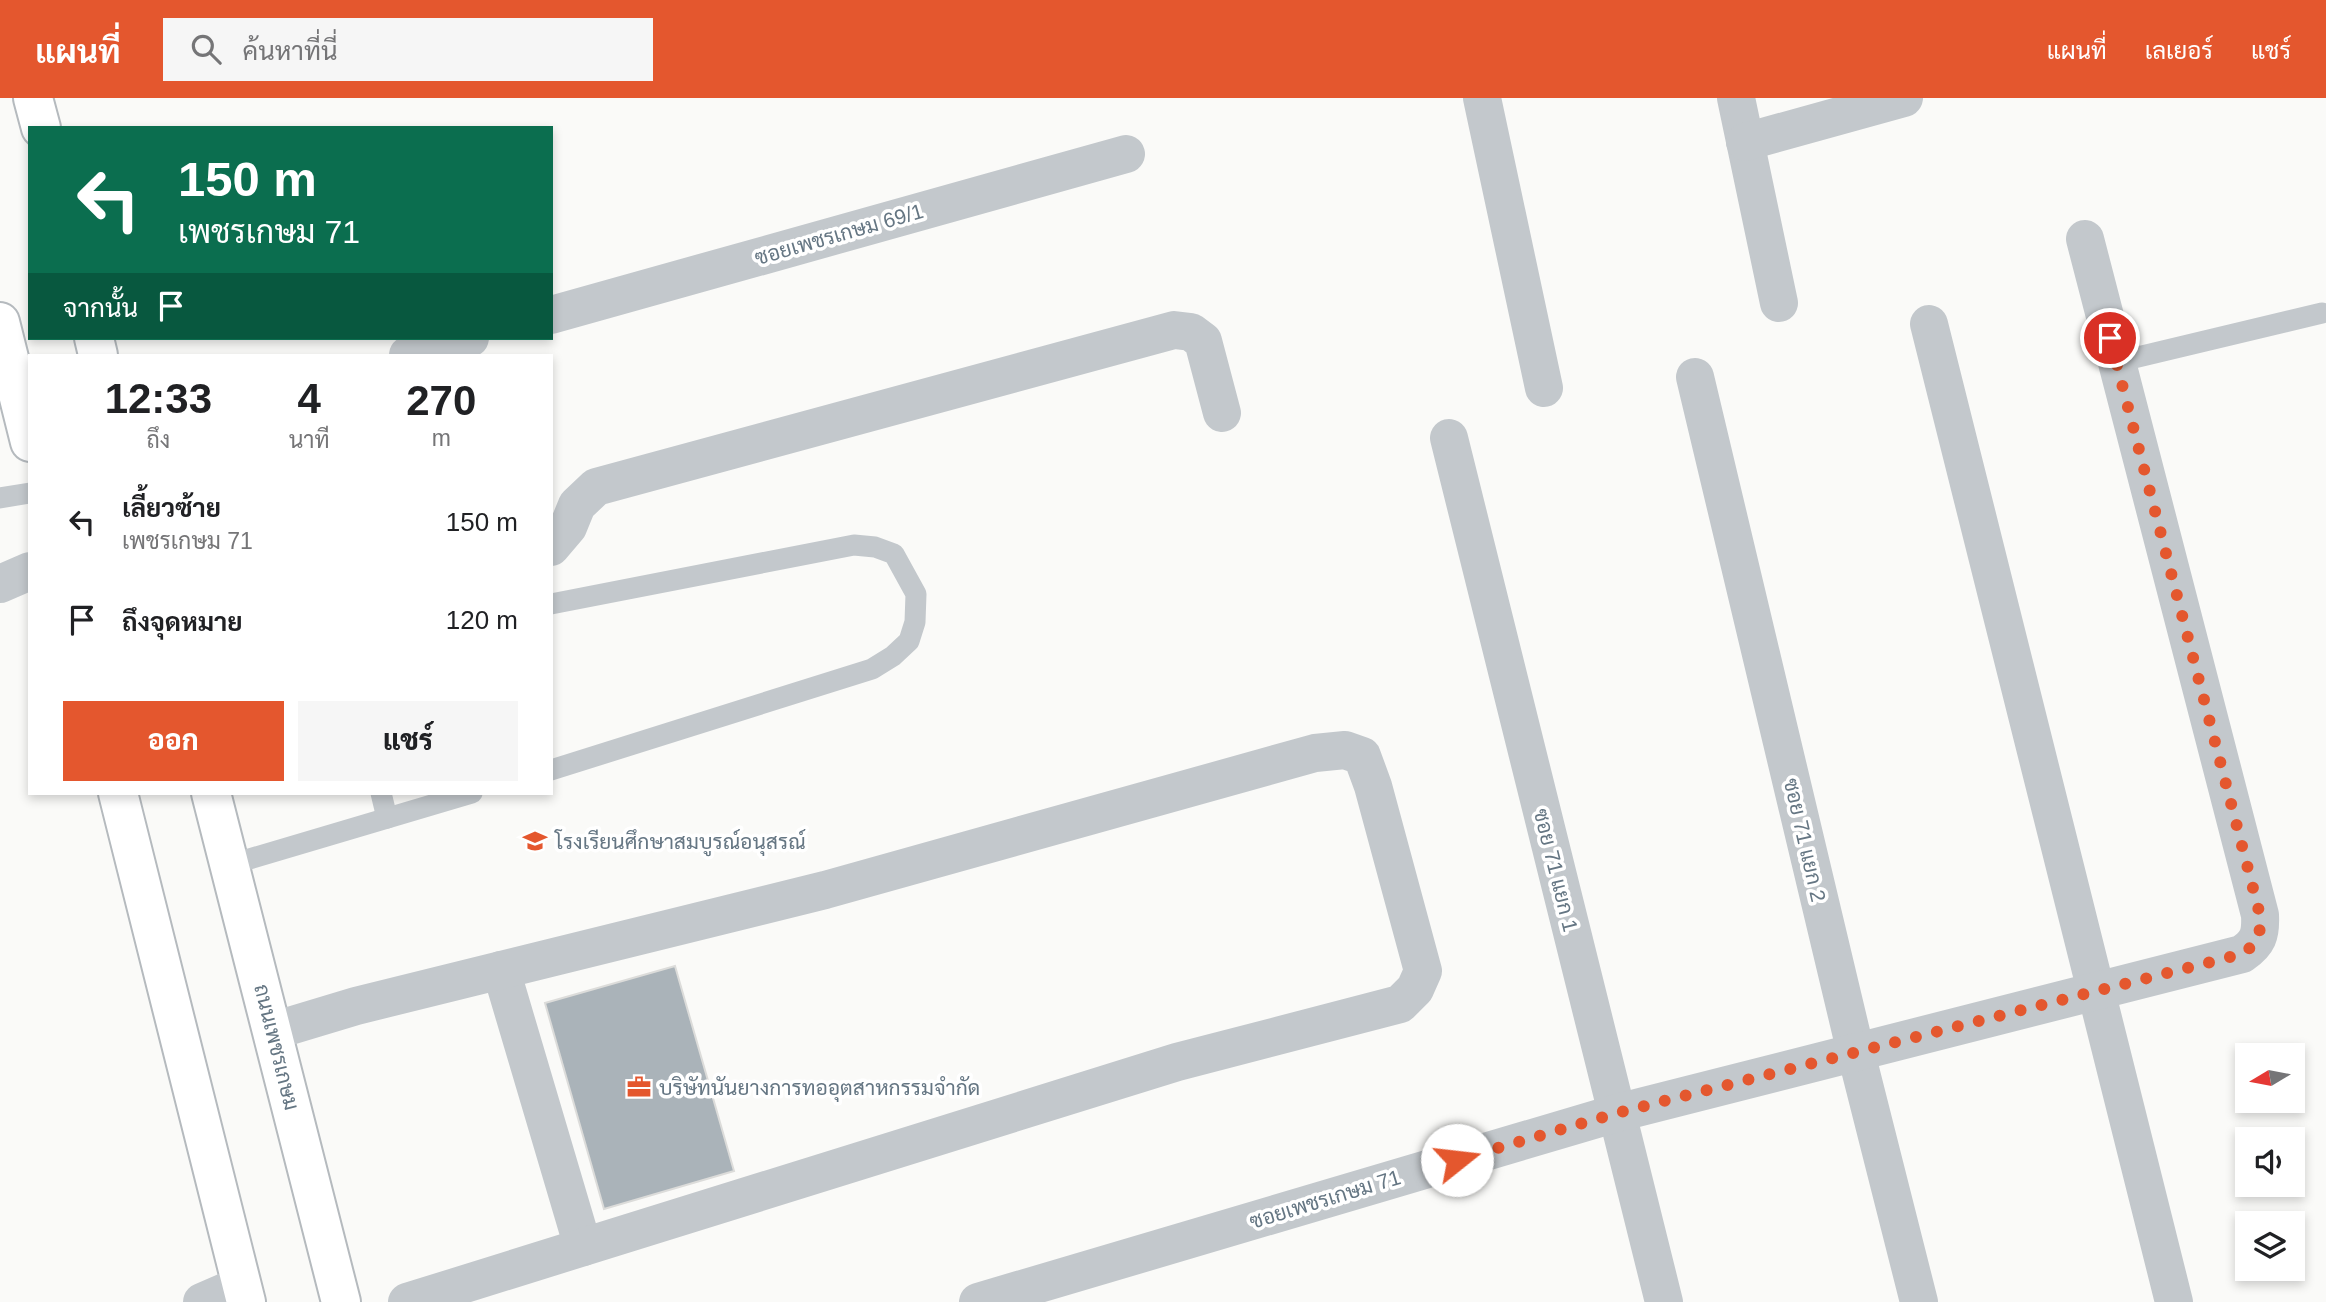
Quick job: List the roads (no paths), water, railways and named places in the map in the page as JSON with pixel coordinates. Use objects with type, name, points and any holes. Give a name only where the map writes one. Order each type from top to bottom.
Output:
[{"type":"main road","points":[[33,98],[40,126]]},
{"type":"main road","points":[[0,322],[28,434]]},
{"type":"main road","points":[[118,795],[243,1293]]},
{"type":"main road","name":"ถนนเพชรเกษม","points":[[212,795],[341,1302]]},
{"type":"street","points":[[1482,98],[1544,388]]},
{"type":"street","points":[[1736,98],[1779,303]]},
{"type":"street","points":[[1745,142],[1904,98]]},
{"type":"street","name":"ซอยเพชรเกษม 69/1","points":[[553,314],[1126,154]]},
{"type":"street","points":[[2085,239],[2117,362]]},
{"type":"street","points":[[1929,324],[2174,1302]]},
{"type":"street","points":[[553,545],[568,527],[577,505],[596,487],[1174,330],[1191,332],[1203,341],[1222,413]]},
{"type":"street","points":[[412,354],[463,340]]},
{"type":"street","name":"ซอยเพชรเกษม 71","points":[[978,1302],[1617,1113],[2242,954],[2255,945],[2261,932],[2260,915],[2117,362]]},
{"type":"street","name":"ซอย 71 แยก 2","points":[[1695,377],[1856,1053],[1919,1302]]},
{"type":"street","name":"ซอย 71 แยก 1","points":[[1449,438],[1664,1302]]},
{"type":"street","points":[[0,584],[28,572]]},
{"type":"street","points":[[273,1031],[356,1006],[825,890],[1315,753],[1345,750],[1363,756],[1423,971],[1416,989],[1399,1004],[1177,1062],[407,1302]]},
{"type":"street","points":[[501,970],[583,1247]]},
{"type":"street","points":[[202,1302],[243,1293]]},
{"type":"lane","points":[[2117,362],[2322,313]]},
{"type":"lane","points":[[0,498],[28,493]]},
{"type":"lane","points":[[553,604],[855,545],[875,547],[894,554],[916,594],[915,622],[909,641],[893,656],[872,669],[553,769]]},
{"type":"lane","points":[[381,795],[387,818]]},
{"type":"lane","points":[[229,865],[465,795]]},
{"type":"place","name":"โรงเรียนศึกษาสมบูรณ์อนุสรณ์","points":[[535,841]]},
{"type":"place","name":"บริษัทนันยางการทออุตสาหกรรมจำกัด","points":[[639,1087]]}]
